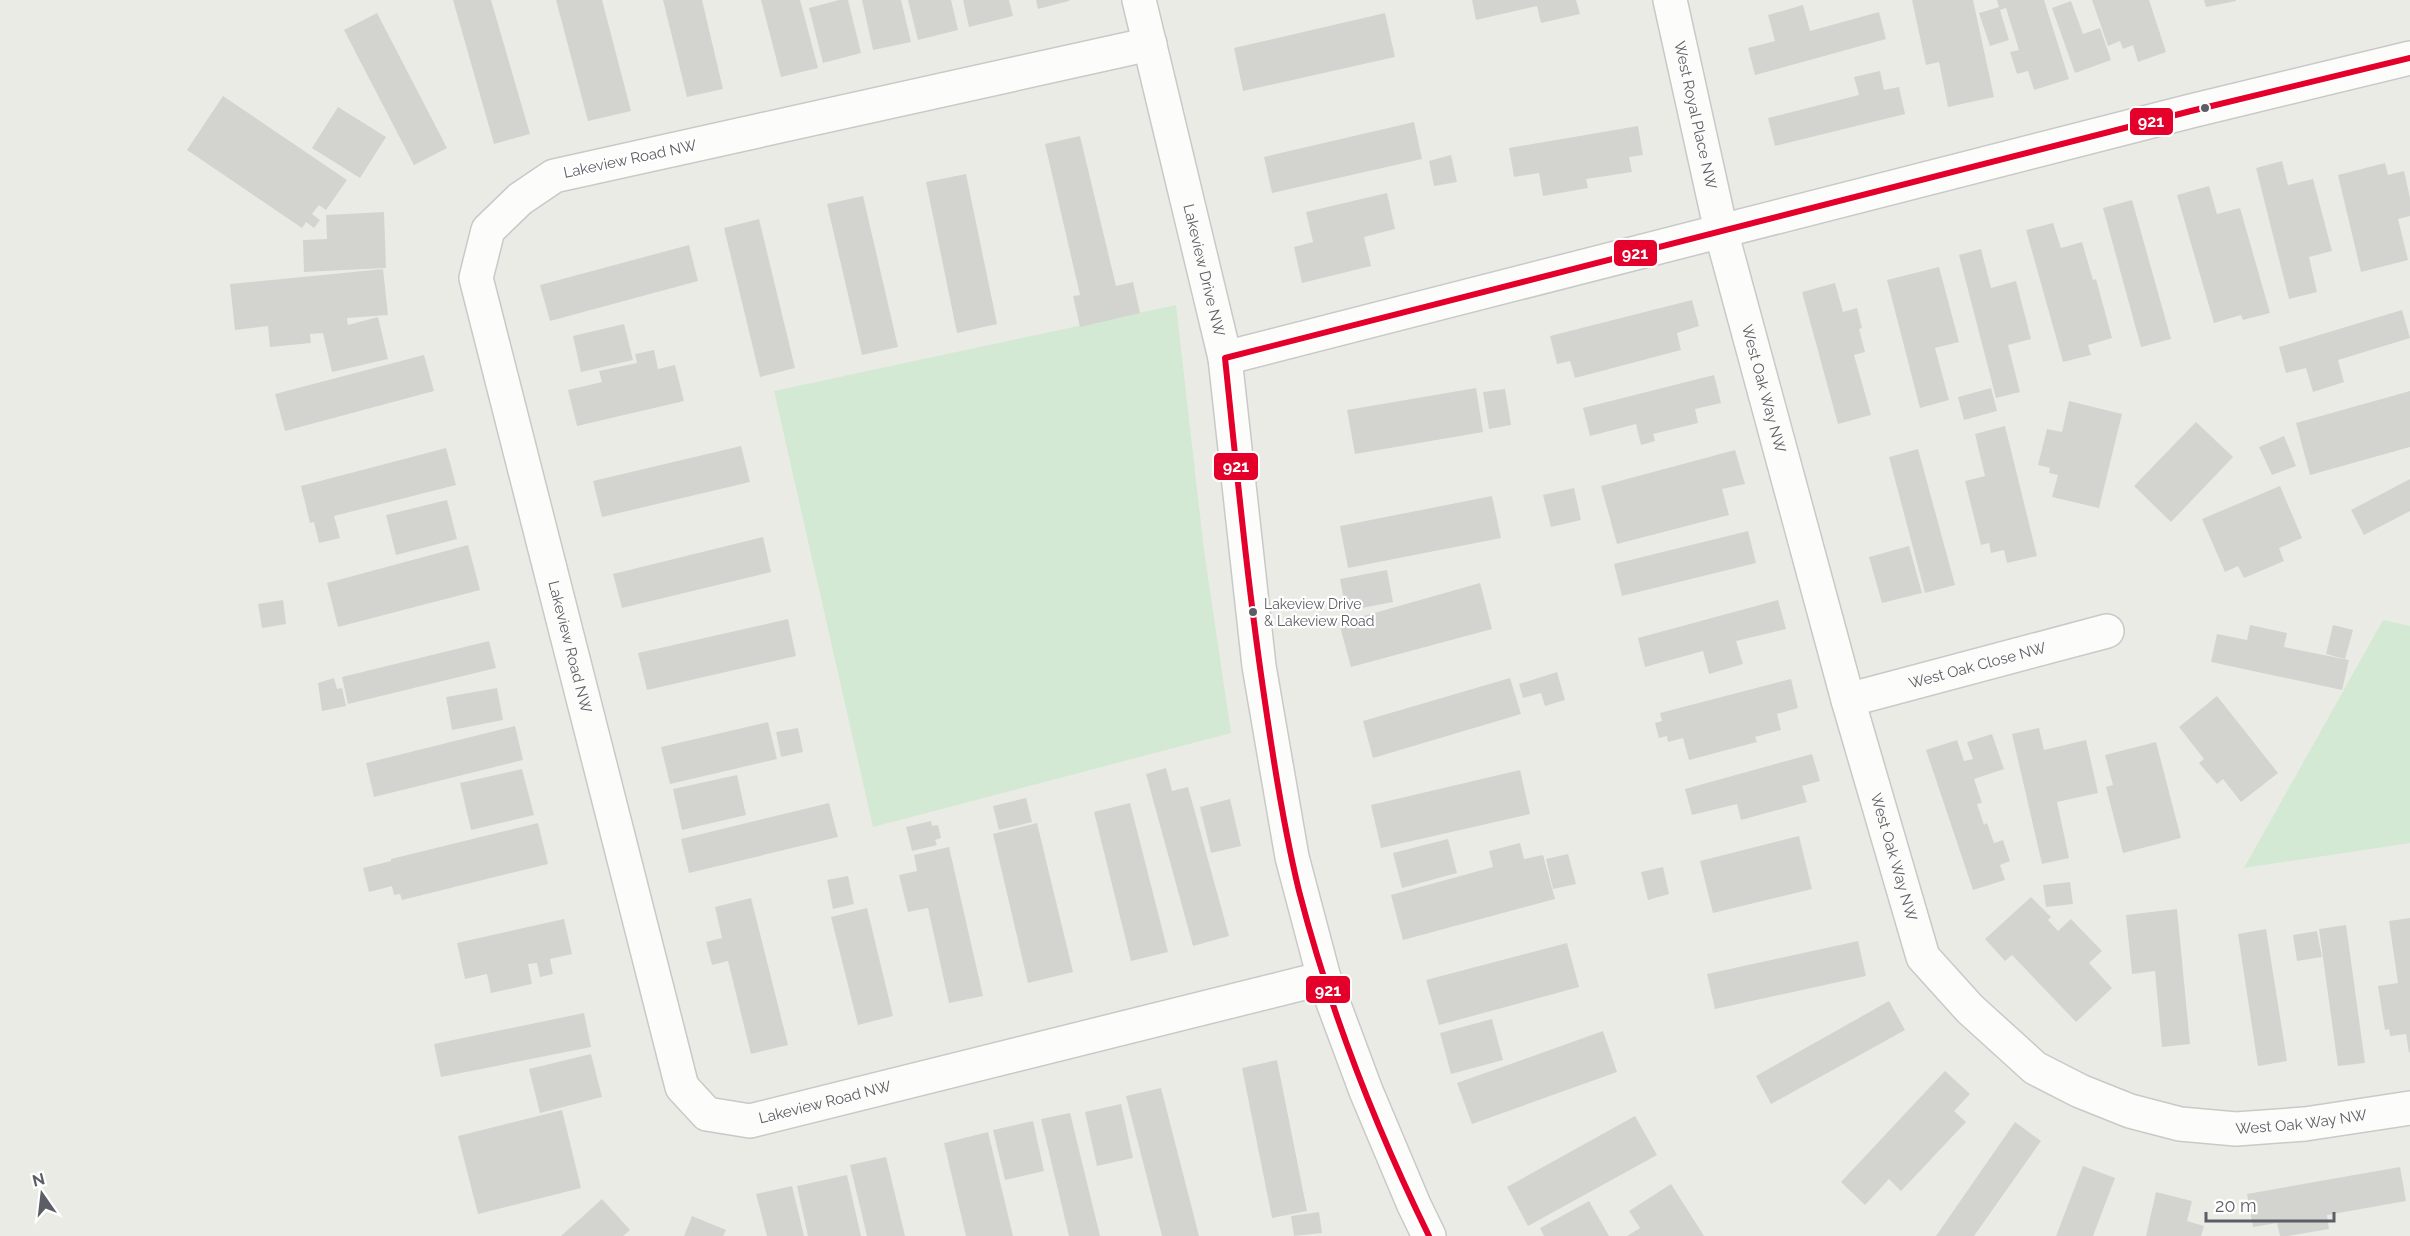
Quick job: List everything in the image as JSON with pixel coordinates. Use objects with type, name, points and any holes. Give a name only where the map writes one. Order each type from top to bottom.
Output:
[{"type":"street","name":"Lakeview Drive NW","points":[[1139,0],[1225,358],[1258,666],[1292,856],[1324,978],[1413,1205],[1429,1236]]},
{"type":"street","name":"West Royal Place NW","points":[[1670,0],[1721,231]]},
{"type":"street","name":"Lakeview Road NW","points":[[1150,44],[554,176],[520,199],[488,230],[476,278],[682,1087],[707,1114],[750,1120],[1324,978]]},
{"type":"street","points":[[1225,358],[2180,114],[2410,58]]},
{"type":"street","name":"West Oak Way NW","points":[[1721,231],[1848,699],[1923,957],[1970,1009],[2035,1068],[2080,1091],[2130,1111],[2180,1124],[2236,1129],[2305,1124],[2410,1108]]},
{"type":"street","name":"West Oak Close NW","points":[[1848,699],[2107,631]]},
{"type":"green space","points":[[1176,305],[1204,550],[1231,733],[873,827],[774,391]]},
{"type":"green space","points":[[2383,620],[2410,626],[2410,843],[2244,868]]},
{"type":"building","points":[[453,0],[491,0],[530,134],[494,144]]},
{"type":"building","points":[[556,0],[602,0],[631,111],[588,121]]},
{"type":"building","points":[[663,0],[702,0],[723,89],[687,97]]},
{"type":"building","points":[[761,0],[800,0],[818,68],[781,77]]},
{"type":"building","points":[[839,0],[848,0],[861,53],[823,63],[809,8]]},
{"type":"building","points":[[862,0],[901,0],[911,42],[873,50]]},
{"type":"building","points":[[908,0],[951,0],[958,30],[918,40]]},
{"type":"building","points":[[963,0],[1009,0],[1013,16],[969,27]]},
{"type":"building","points":[[1036,0],[1069,0],[1069,1],[1038,9]]},
{"type":"building","points":[[1472,0],[1576,0],[1580,14],[1541,23],[1537,6],[1476,20]]},
{"type":"building","points":[[1912,0],[1973,0],[1994,97],[1948,107],[1939,62],[1926,65]]},
{"type":"building","points":[[1997,0],[2044,0],[2069,79],[2034,90],[2028,71],[2017,74],[2010,52],[2019,50],[2006,8],[2000,10],[2009,40],[1990,46],[1979,13],[1999,7]]},
{"type":"building","points":[[2092,0],[2149,0],[2166,52],[2138,62],[2133,45],[2123,49],[2120,41],[2108,46]]},
{"type":"building","points":[[2204,0],[2236,0],[2236,1],[2206,7]]},
{"type":"building","points":[[2071,1],[2083,34],[2100,28],[2111,60],[2075,73],[2052,8]]},
{"type":"building","points":[[1803,5],[1810,31],[1879,12],[1886,39],[1755,75],[1748,48],[1775,41],[1768,15]]},
{"type":"building","points":[[377,13],[447,148],[414,165],[344,30]]},
{"type":"building","points":[[1385,13],[1395,57],[1243,91],[1234,48]]},
{"type":"building","points":[[1880,71],[1884,90],[1899,87],[1905,114],[1775,146],[1768,118],[1859,95],[1854,77]]},
{"type":"building","points":[[223,96],[347,180],[326,210],[319,205],[312,214],[320,220],[314,228],[306,222],[302,228],[187,150]]},
{"type":"building","points":[[338,107],[386,137],[360,178],[312,148]]},
{"type":"building","points":[[1414,122],[1422,159],[1272,193],[1264,157]]},
{"type":"building","points":[[1638,126],[1643,155],[1629,157],[1632,172],[1586,179],[1588,188],[1543,196],[1539,173],[1514,177],[1509,148]]},
{"type":"building","points":[[1080,136],[1116,286],[1133,282],[1140,313],[1080,327],[1073,296],[1080,295],[1045,144]]},
{"type":"building","points":[[1451,155],[1457,182],[1434,186],[1429,161]]},
{"type":"building","points":[[2282,161],[2288,185],[2313,179],[2332,251],[2309,257],[2317,292],[2289,299],[2256,168]]},
{"type":"building","points":[[2385,163],[2388,175],[2404,171],[2410,198],[2410,216],[2398,219],[2408,260],[2361,272],[2338,175]]},
{"type":"building","points":[[966,174],[997,324],[957,333],[926,182]]},
{"type":"building","points":[[2209,186],[2217,214],[2240,208],[2270,313],[2243,320],[2241,315],[2214,323],[2177,195]]},
{"type":"building","points":[[1387,193],[1395,229],[1364,237],[1371,266],[1302,283],[1294,247],[1313,242],[1306,212]]},
{"type":"building","points":[[863,196],[898,347],[862,355],[827,204]]},
{"type":"building","points":[[2132,200],[2171,339],[2141,347],[2103,208]]},
{"type":"building","points":[[384,212],[386,268],[304,272],[303,240],[327,239],[326,215]]},
{"type":"building","points":[[759,219],[795,368],[760,377],[724,228]]},
{"type":"building","points":[[2053,223],[2061,248],[2082,242],[2093,280],[2096,279],[2112,338],[2088,345],[2091,355],[2063,362],[2026,230]]},
{"type":"building","points":[[689,245],[698,281],[550,321],[540,285]]},
{"type":"building","points":[[1981,249],[1991,288],[2016,281],[2031,339],[2008,345],[2020,392],[1996,398],[1959,255]]},
{"type":"building","points":[[1939,267],[1959,342],[1935,348],[1949,400],[1920,408],[1887,280]]},
{"type":"building","points":[[383,269],[388,315],[347,318],[348,325],[378,317],[388,359],[332,372],[323,333],[310,334],[311,343],[270,347],[268,326],[235,330],[230,284]]},
{"type":"building","points":[[1835,283],[1843,312],[1857,308],[1865,352],[1854,355],[1871,415],[1838,424],[1802,292]]},
{"type":"building","points":[[1692,300],[1699,326],[1677,333],[1681,350],[1575,378],[1570,361],[1557,364],[1550,336]]},
{"type":"building","points":[[2402,310],[2410,338],[2338,360],[2344,382],[2313,392],[2306,368],[2286,373],[2279,347]]},
{"type":"building","points":[[624,324],[633,360],[581,372],[573,336]]},
{"type":"building","points":[[654,350],[658,369],[675,365],[684,401],[577,426],[568,390],[602,382],[599,371],[637,363],[635,354]]},
{"type":"building","points":[[424,355],[434,391],[285,431],[275,394]]},
{"type":"building","points":[[1714,375],[1721,403],[1695,409],[1698,423],[1653,434],[1655,441],[1641,445],[1636,424],[1590,436],[1583,408]]},
{"type":"building","points":[[1476,388],[1483,432],[1355,454],[1347,410]]},
{"type":"building","points":[[1991,388],[1997,411],[1964,420],[1958,397]]},
{"type":"building","points":[[1505,389],[1511,425],[1489,429],[1483,392]]},
{"type":"building","points":[[2410,391],[2410,447],[2310,475],[2296,423]]},
{"type":"building","points":[[2069,401],[2122,414],[2099,508],[2052,497],[2058,475],[2049,473],[2050,468],[2038,465],[2047,429],[2062,432]]},
{"type":"building","points":[[2196,422],[2233,457],[2171,522],[2134,486]]},
{"type":"building","points":[[2005,426],[2037,556],[2007,563],[2004,550],[1991,553],[1989,543],[1981,545],[1965,481],[1985,476],[1975,434]]},
{"type":"building","points":[[2284,436],[2296,466],[2272,475],[2259,447]]},
{"type":"building","points":[[741,446],[750,482],[602,517],[593,481]]},
{"type":"building","points":[[446,448],[456,485],[334,516],[340,538],[319,543],[314,522],[310,523],[301,486]]},
{"type":"building","points":[[1918,449],[1955,585],[1925,593],[1889,457]]},
{"type":"building","points":[[1735,450],[1745,484],[1722,489],[1729,515],[1617,544],[1601,486]]},
{"type":"building","points":[[2410,479],[2410,511],[2364,535],[2351,510]]},
{"type":"building","points":[[2280,486],[2302,538],[2279,548],[2284,561],[2244,578],[2238,566],[2225,572],[2202,519]]},
{"type":"building","points":[[1574,488],[1581,520],[1551,527],[1543,495]]},
{"type":"building","points":[[1492,496],[1501,538],[1348,568],[1340,526]]},
{"type":"building","points":[[447,500],[457,539],[396,555],[386,515]]},
{"type":"building","points":[[1748,531],[1756,563],[1622,596],[1614,564]]},
{"type":"building","points":[[763,537],[771,572],[622,608],[613,574]]},
{"type":"building","points":[[468,545],[480,590],[338,627],[327,583]]},
{"type":"building","points":[[1909,546],[1922,593],[1882,603],[1869,557]]},
{"type":"building","points":[[1387,570],[1393,602],[1346,611],[1340,579]]},
{"type":"building","points":[[1480,583],[1492,629],[1351,667],[1339,623]]},
{"type":"building","points":[[283,600],[286,624],[262,628],[258,604]]},
{"type":"building","points":[[1778,600],[1786,629],[1736,641],[1743,664],[1709,674],[1703,651],[1645,667],[1638,638]]},
{"type":"building","points":[[788,619],[796,656],[647,690],[638,653]]},
{"type":"building","points":[[2250,625],[2287,633],[2284,647],[2349,660],[2342,690],[2211,662],[2217,634],[2247,640]]},
{"type":"building","points":[[2333,625],[2353,630],[2345,659],[2326,654]]},
{"type":"building","points":[[489,641],[496,668],[348,704],[342,677]]},
{"type":"building","points":[[1557,672],[1565,700],[1545,706],[1541,693],[1523,698],[1519,684]]},
{"type":"building","points":[[334,678],[337,689],[342,688],[346,706],[322,711],[318,683]]},
{"type":"building","points":[[1510,678],[1521,714],[1373,758],[1363,721]]},
{"type":"building","points":[[1791,679],[1798,708],[1777,714],[1781,730],[1755,737],[1757,742],[1689,760],[1683,738],[1668,742],[1667,736],[1659,738],[1655,723],[1662,721],[1660,713]]},
{"type":"building","points":[[497,688],[503,720],[452,730],[446,697]]},
{"type":"building","points":[[2217,696],[2278,773],[2241,802],[2223,779],[2217,784],[2199,763],[2204,759],[2179,727]]},
{"type":"building","points":[[768,722],[777,759],[670,784],[661,747]]},
{"type":"building","points":[[515,726],[523,760],[374,797],[366,763]]},
{"type":"building","points":[[798,728],[803,752],[781,757],[776,732]]},
{"type":"building","points":[[2039,728],[2044,750],[2086,740],[2098,793],[2057,802],[2069,858],[2042,864],[2012,734]]},
{"type":"building","points":[[1992,734],[2004,769],[1974,779],[1982,803],[1977,804],[1984,825],[1987,823],[1994,843],[2003,840],[2010,861],[2000,865],[2005,880],[1973,890],[1926,750],[1957,740],[1964,761],[1973,759],[1967,742]]},
{"type":"building","points":[[2156,742],[2181,838],[2123,853],[2106,787],[2113,785],[2105,755]]},
{"type":"building","points":[[1812,754],[1820,781],[1802,786],[1807,802],[1741,820],[1737,804],[1692,815],[1685,789]]},
{"type":"building","points":[[1166,768],[1172,791],[1188,787],[1229,936],[1193,946],[1146,774]]},
{"type":"building","points":[[522,769],[534,815],[471,830],[460,783]]},
{"type":"building","points":[[1520,770],[1530,814],[1381,848],[1371,805]]},
{"type":"building","points":[[737,775],[746,815],[682,830],[673,789]]},
{"type":"building","points":[[1026,798],[1032,822],[999,830],[993,806]]},
{"type":"building","points":[[1230,799],[1241,846],[1211,853],[1200,807]]},
{"type":"building","points":[[829,803],[838,837],[689,873],[681,839]]},
{"type":"building","points":[[1130,803],[1168,952],[1131,961],[1094,812]]},
{"type":"building","points":[[931,821],[932,826],[938,825],[941,838],[935,840],[937,845],[912,851],[906,827]]},
{"type":"building","points":[[538,823],[548,864],[402,900],[400,894],[394,895],[392,886],[369,892],[363,868]]},
{"type":"building","points":[[1037,823],[1073,972],[1028,983],[993,834]]},
{"type":"building","points":[[1799,836],[1812,889],[1713,913],[1700,861]]},
{"type":"building","points":[[1448,839],[1457,873],[1402,888],[1393,853]]},
{"type":"building","points":[[1520,843],[1524,859],[1543,855],[1555,899],[1403,940],[1391,895],[1493,867],[1489,851]]},
{"type":"building","points":[[949,847],[983,996],[949,1003],[928,908],[908,912],[899,875],[917,871],[914,855]]},
{"type":"building","points":[[1568,854],[1576,884],[1553,889],[1546,859]]},
{"type":"building","points":[[1663,867],[1669,894],[1648,900],[1641,872]]},
{"type":"building","points":[[848,876],[854,904],[833,909],[827,880]]},
{"type":"building","points":[[2070,882],[2073,904],[2046,907],[2043,885]]},
{"type":"building","points":[[2031,897],[2051,917],[2048,920],[2058,931],[2071,919],[2102,951],[2089,963],[2112,988],[2076,1022],[2012,955],[2005,961],[1985,939]]},
{"type":"building","points":[[751,898],[788,1045],[751,1054],[728,961],[712,965],[706,942],[722,938],[715,907]]},
{"type":"building","points":[[867,908],[893,1016],[858,1025],[831,917]]},
{"type":"building","points":[[2177,909],[2190,1044],[2162,1047],[2155,971],[2132,974],[2126,915]]},
{"type":"building","points":[[2410,918],[2409,1053],[2406,1034],[2390,1036],[2389,1029],[2385,1030],[2378,986],[2398,983],[2389,921]]},
{"type":"building","points":[[564,919],[572,954],[550,959],[553,974],[540,977],[537,963],[528,964],[532,984],[491,993],[487,974],[465,979],[457,943]]},
{"type":"building","points":[[2346,925],[2365,1063],[2338,1066],[2319,929]]},
{"type":"building","points":[[2266,929],[2287,1061],[2258,1066],[2238,934]]},
{"type":"building","points":[[2317,931],[2322,957],[2297,961],[2293,935]]},
{"type":"building","points":[[1858,941],[1866,976],[1715,1009],[1707,974]]},
{"type":"building","points":[[1567,943],[1579,987],[1439,1025],[1426,980]]},
{"type":"building","points":[[1889,1001],[1905,1030],[1771,1104],[1756,1076]]},
{"type":"building","points":[[584,1013],[591,1047],[441,1077],[434,1044]]},
{"type":"building","points":[[1492,1019],[1503,1060],[1451,1074],[1440,1033]]},
{"type":"building","points":[[1603,1031],[1617,1072],[1472,1124],[1457,1083]]},
{"type":"building","points":[[591,1054],[602,1097],[540,1113],[529,1069]]},
{"type":"building","points":[[1277,1060],[1307,1211],[1272,1218],[1242,1068]]},
{"type":"building","points":[[1945,1071],[1970,1094],[1954,1111],[1966,1122],[1901,1191],[1889,1179],[1865,1205],[1841,1182]]},
{"type":"building","points":[[1161,1088],[1199,1236],[1162,1236],[1126,1096]]},
{"type":"building","points":[[1121,1104],[1133,1158],[1097,1166],[1085,1112]]},
{"type":"building","points":[[562,1110],[581,1188],[478,1214],[458,1136]]},
{"type":"building","points":[[1070,1113],[1100,1236],[1069,1236],[1041,1119]]},
{"type":"building","points":[[1635,1116],[1657,1155],[1528,1226],[1507,1187]]},
{"type":"building","points":[[1033,1121],[1044,1171],[1005,1180],[993,1130]]},
{"type":"building","points":[[2015,1122],[2041,1141],[1974,1236],[1936,1236]]},
{"type":"building","points":[[988,1132],[1013,1236],[966,1236],[944,1143]]},
{"type":"building","points":[[886,1157],[905,1236],[867,1236],[850,1165]]},
{"type":"building","points":[[2083,1166],[2115,1178],[2093,1236],[2056,1236]]},
{"type":"building","points":[[2400,1167],[2406,1201],[2327,1215],[2329,1229],[2288,1236],[2280,1236],[2277,1223],[2253,1227],[2247,1194]]},
{"type":"building","points":[[847,1175],[861,1236],[808,1236],[797,1186]]},
{"type":"building","points":[[1671,1184],[1704,1236],[1627,1236],[1640,1228],[1629,1211]]},
{"type":"building","points":[[792,1186],[804,1236],[767,1236],[756,1194]]},
{"type":"building","points":[[2156,1192],[2192,1201],[2187,1221],[2204,1226],[2201,1236],[2146,1236]]},
{"type":"building","points":[[602,1199],[630,1230],[623,1236],[561,1236]]},
{"type":"building","points":[[1589,1201],[1609,1236],[1544,1236],[1540,1228]]},
{"type":"building","points":[[1319,1212],[1322,1233],[1294,1236],[1291,1216]]},
{"type":"building","points":[[692,1216],[726,1230],[723,1236],[684,1236]]},
{"type":"transit line","name":"921","points":[[1429,1236],[1409,1195],[1355,1066],[1339,1023],[1299,891],[1280,797],[1259,659],[1225,358],[2191,111],[2410,58]]},
{"type":"place","name":"Lakeview Drive & Lakeview Road","points":[[1253,612]]}]
